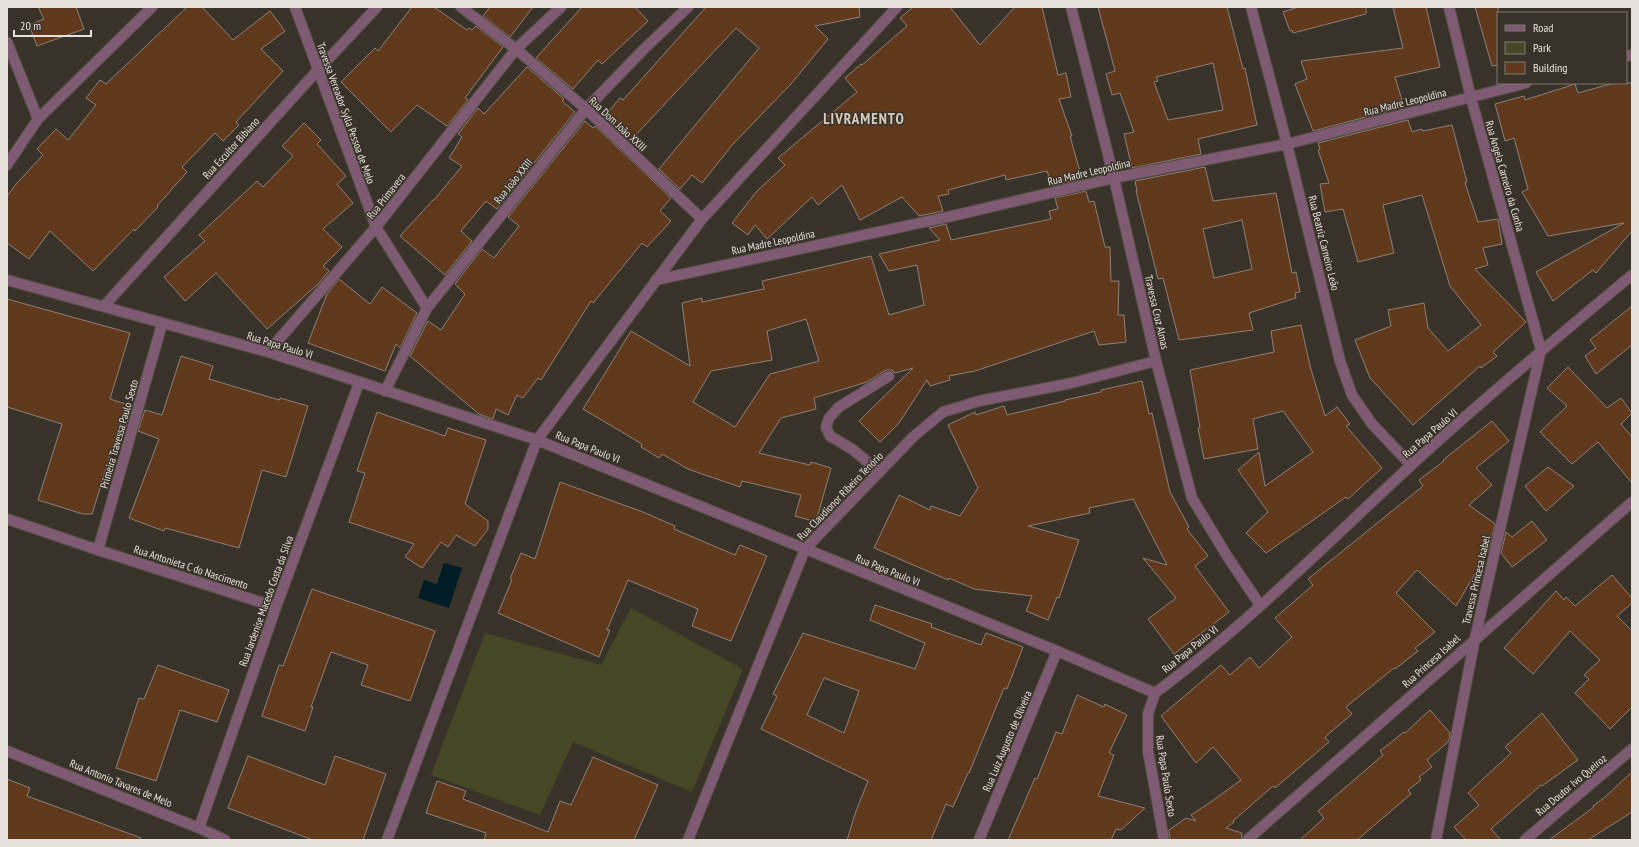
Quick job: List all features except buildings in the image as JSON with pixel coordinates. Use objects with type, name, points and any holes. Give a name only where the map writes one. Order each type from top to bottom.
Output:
[{"type":"street","points":[[7,165],[38,119],[152,7]]},
{"type":"street","name":"Travessa Vereador Sylla Pessoa de Melo","points":[[294,7],[376,227],[427,308]]},
{"type":"street","name":"Rua Escultor Bibiano","points":[[104,306],[377,7]]},
{"type":"street","name":"Rua Dom João XXIII","points":[[461,7],[516,49],[586,109],[702,219]]},
{"type":"street","name":"Rua Primavera","points":[[268,352],[376,227],[516,49],[561,7]]},
{"type":"street","name":"Rua João XXIII","points":[[385,392],[427,308],[586,109],[643,50],[688,7]]},
{"type":"street","points":[[387,840],[537,440],[702,219],[897,7]]},
{"type":"street","name":"Travessa Cruz Almas","points":[[1071,7],[1114,178],[1156,361],[1192,498],[1227,556],[1260,605]]},
{"type":"street","name":"Rua Beatriz Carneiro Leão","points":[[1251,7],[1288,144],[1340,361],[1352,395],[1372,424],[1411,465]]},
{"type":"street","name":"Rua Angela Carneiro da Cunha","points":[[1449,7],[1471,98],[1541,350]]},
{"type":"street","points":[[7,42],[38,119]]},
{"type":"street","name":"Rua Madre Leopoldina","points":[[656,280],[952,216],[1114,178],[1288,144],[1522,84]]},
{"type":"street","name":"Rua Papa Paulo VI","points":[[7,280],[268,352],[385,392],[537,440],[1057,651],[1155,693],[1197,662],[1411,465],[1541,350],[1632,275]]},
{"type":"street","name":"Primeira Travessa Paulo Sexto","points":[[98,550],[162,324]]},
{"type":"street","name":"Travessa Princesa Isabel","points":[[1436,840],[1475,638],[1541,350]]},
{"type":"street","name":"Rua Claudionor Ribeiro Tenório","points":[[688,840],[805,549],[913,437],[943,412],[980,401],[1072,382],[1156,361]]},
{"type":"street","points":[[880,472],[852,449],[830,436],[826,427],[830,418],[839,407],[889,376]]},
{"type":"street","name":"Rua Jardenise Macedo Costa da Silva","points":[[198,828],[276,606],[359,383]]},
{"type":"street","name":"Rua Princesa Isabel","points":[[1247,840],[1475,638],[1632,502]]},
{"type":"street","name":"Rua Antonieta C do Nascimento","points":[[7,519],[98,550],[276,606]]},
{"type":"street","name":"Rua Luiz Augusto de Oliveira","points":[[979,840],[1057,651]]},
{"type":"street","name":"Rua Papa Paulo Sexto","points":[[1155,693],[1148,714],[1148,751],[1164,840]]},
{"type":"street","name":"Rua Doutor Ivo Queiroz","points":[[1525,840],[1632,749]]},
{"type":"street","name":"Rua Antonio Tavares de Melo","points":[[7,751],[225,840]]},
{"type":"green space","points":[[631,608],[743,669],[692,792],[573,742],[540,815],[431,775],[485,633],[601,665]]},
{"type":"water","points":[[444,563],[462,568],[449,608],[418,598],[424,580],[437,584]]},
{"type":"district","name":"LIVRAMENTO","points":[[864,119]]}]
